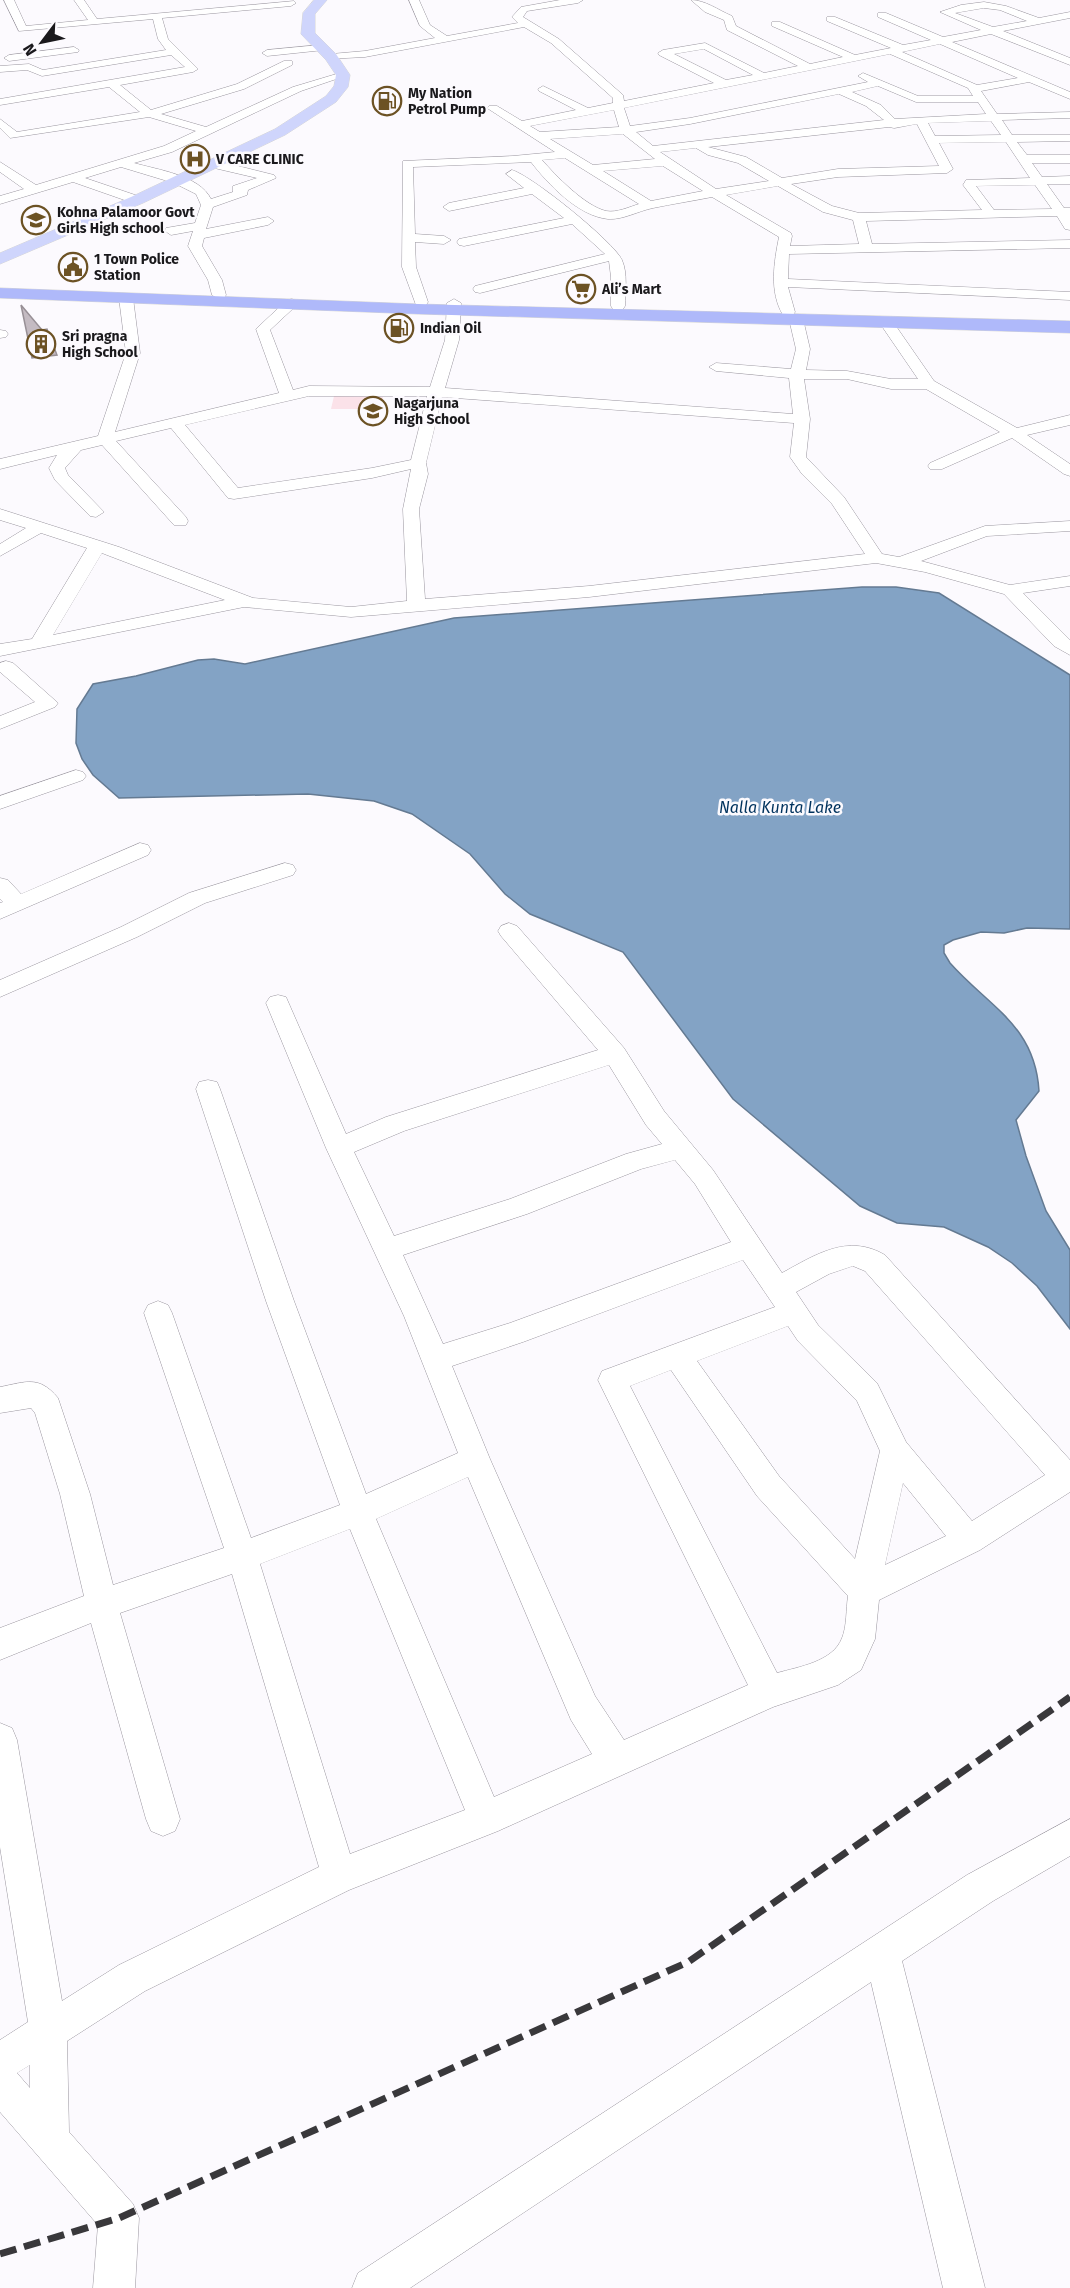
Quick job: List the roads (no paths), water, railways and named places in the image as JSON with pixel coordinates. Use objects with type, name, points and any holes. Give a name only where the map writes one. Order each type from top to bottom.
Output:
[{"type":"highway","points":[[0,287],[421,302],[453,306],[618,306],[886,322],[1070,327]]},
{"type":"highway","points":[[0,292],[292,303],[792,316],[1070,320]]},
{"type":"main road","points":[[0,266],[8,257],[137,200],[174,169],[213,162],[280,132],[331,99],[341,87],[343,75],[308,34],[311,8]]},
{"type":"street","points":[[9,0],[23,29],[22,56]]},
{"type":"street","points":[[79,0],[94,21]]},
{"type":"street","points":[[414,0],[422,9],[424,23],[430,31],[444,39]]},
{"type":"street","points":[[578,0],[524,9],[517,17],[555,41],[614,90],[619,97],[618,106],[626,130],[648,150],[786,236],[783,250],[782,299],[792,316],[803,349],[796,381],[802,419],[798,457],[808,471],[838,501],[876,558]]},
{"type":"street","points":[[696,0],[708,10],[728,18],[730,28],[810,68]]},
{"type":"street","points":[[951,0],[962,7]]},
{"type":"street","points":[[23,29],[157,17],[286,1],[311,8]]},
{"type":"street","points":[[1060,29],[997,4],[982,3],[945,12],[1070,62]]},
{"type":"street","points":[[135,18],[148,6]]},
{"type":"street","points":[[882,15],[1070,96]]},
{"type":"street","points":[[520,125],[1070,15]]},
{"type":"street","points":[[157,17],[157,40],[204,81]]},
{"type":"street","points":[[831,19],[972,86],[1038,180],[1065,212],[1070,226]]},
{"type":"street","points":[[267,53],[326,53],[444,39],[525,24]]},
{"type":"street","points":[[776,24],[856,58]]},
{"type":"street","points":[[725,84],[663,53],[705,46],[764,77]]},
{"type":"street","points":[[0,58],[74,50]]},
{"type":"street","points":[[1050,54],[1070,50]]},
{"type":"street","points":[[0,69],[29,67],[42,73],[173,52]]},
{"type":"street","points":[[137,58],[159,80]]},
{"type":"street","points":[[0,102],[113,84],[159,80],[204,81],[269,75],[288,63]]},
{"type":"street","points":[[835,63],[916,99],[978,94],[1060,73]]},
{"type":"street","points":[[59,71],[81,79],[90,87]]},
{"type":"street","points":[[0,200],[71,177],[146,157],[297,89],[343,75]]},
{"type":"street","points":[[0,91],[81,79]]},
{"type":"street","points":[[0,138],[149,114],[182,99],[204,81]]},
{"type":"street","points":[[538,136],[626,130],[690,121],[879,83]]},
{"type":"street","points":[[113,84],[121,95],[149,114],[207,131]]},
{"type":"street","points":[[543,89],[587,112]]},
{"type":"street","points":[[840,91],[874,105],[885,112],[894,124]]},
{"type":"street","points":[[0,114],[34,108]]},
{"type":"street","points":[[493,108],[649,205]]},
{"type":"street","points":[[648,150],[921,121],[992,116],[1070,115]]},
{"type":"street","points":[[534,158],[553,181],[601,214],[612,214],[714,192],[838,172],[946,169],[921,121]]},
{"type":"street","points":[[0,122],[14,136]]},
{"type":"street","points":[[1016,149],[1070,138]]},
{"type":"street","points":[[177,144],[194,149]]},
{"type":"street","points":[[934,144],[1016,149],[1070,159]]},
{"type":"street","points":[[696,145],[715,155],[740,159],[824,208],[842,215],[859,217],[1065,212]]},
{"type":"street","points":[[421,302],[409,267],[407,164],[534,158],[568,154]]},
{"type":"street","points":[[146,157],[174,169],[201,192],[207,204],[195,246],[204,250],[219,295]]},
{"type":"street","points":[[207,204],[243,192],[237,189],[270,178],[213,162]]},
{"type":"street","points":[[591,170],[665,162]]},
{"type":"street","points":[[124,164],[174,169]]},
{"type":"street","points":[[0,166],[33,189]]},
{"type":"street","points":[[512,174],[597,238],[613,256],[618,282],[618,306]]},
{"type":"street","points":[[71,177],[137,200]]},
{"type":"street","points":[[991,214],[969,185],[970,183],[1070,180]]},
{"type":"street","points":[[449,207],[532,190]]},
{"type":"street","points":[[199,227],[255,210]]},
{"type":"street","points":[[859,217],[867,249]]},
{"type":"street","points":[[464,242],[573,220]]},
{"type":"street","points":[[171,231],[268,221]]},
{"type":"street","points":[[408,238],[444,240]]},
{"type":"street","points":[[783,250],[1070,244]]},
{"type":"street","points":[[480,289],[613,256]]},
{"type":"street","points":[[781,283],[1070,296]]},
{"type":"street","points":[[105,439],[133,353],[126,298]]},
{"type":"street","points":[[255,302],[288,397]]},
{"type":"street","points":[[263,329],[292,303]]},
{"type":"street","points":[[416,605],[411,508],[420,474],[418,463],[452,340],[453,306]]},
{"type":"street","points":[[886,322],[929,384],[1014,433],[1070,471]]},
{"type":"street","points":[[716,367],[798,374],[847,375],[891,384],[929,384]]},
{"type":"street","points":[[0,464],[309,391],[436,392],[802,419]]},
{"type":"street","points":[[936,466],[998,437],[1070,420]]},
{"type":"street","points":[[176,424],[234,494],[372,473],[418,463]]},
{"type":"street","points":[[105,439],[180,521]]},
{"type":"street","points":[[75,447],[61,460],[57,468],[61,477],[96,512]]},
{"type":"street","points":[[0,514],[192,579],[246,601],[351,612],[632,587],[876,558],[928,567],[1010,590],[1070,581]]},
{"type":"street","points":[[901,562],[986,531],[1070,526]]},
{"type":"street","points":[[0,551],[39,527]]},
{"type":"street","points":[[39,644],[57,610],[90,562],[97,546]]},
{"type":"street","points":[[1010,590],[1061,642],[1070,648]]},
{"type":"street","points":[[0,723],[48,704],[2,663],[39,644],[246,601]]},
{"type":"street","points":[[0,803],[76,776]]},
{"type":"street","points":[[0,885],[8,908],[140,850]]},
{"type":"street","points":[[0,989],[129,932],[197,898],[285,870]]},
{"type":"street","points":[[509,931],[615,1054],[655,1118],[704,1177],[808,1333],[867,1392],[895,1451],[969,1540]]},
{"type":"street","points":[[278,1003],[339,1148],[418,1316],[475,1459],[583,1708],[603,1743],[618,1759]]},
{"type":"street","points":[[339,1148],[395,1124],[615,1054]]},
{"type":"street","points":[[208,1089],[280,1301],[358,1512],[486,1819]]},
{"type":"street","points":[[386,1249],[518,1207],[634,1161],[679,1149]]},
{"type":"street","points":[[435,1359],[513,1334],[749,1247]]},
{"type":"street","points":[[769,1692],[612,1380],[677,1356],[787,1300],[836,1259],[849,1255],[864,1256],[874,1263],[1068,1476],[969,1540],[864,1591]]},
{"type":"street","points":[[158,1313],[242,1556],[339,1876]]},
{"type":"street","points":[[677,1356],[768,1486],[864,1591]]},
{"type":"street","points":[[0,1400],[24,1395],[39,1395],[48,1407],[75,1494],[102,1604],[163,1819]]},
{"type":"street","points":[[0,2062],[132,1978],[339,1876],[486,1819],[769,1692],[826,1674],[849,1659],[859,1639],[864,1591],[895,1451]]},
{"type":"street","points":[[0,1644],[102,1604],[242,1556],[358,1512],[475,1459]]},
{"type":"street","points":[[0,1740],[48,2031],[50,2141]]},
{"type":"street","points":[[373,2288],[980,1888],[1070,1837]]},
{"type":"street","points":[[882,1953],[964,2288]]},
{"type":"street","points":[[0,2083],[119,2218],[114,2288]]},
{"type":"water","name":"Nalla Kunta Lake","points":[[862,587],[896,587],[939,593],[1070,675],[1070,929],[1027,928],[1004,933],[981,932],[944,945],[944,953],[950,963],[1008,1019],[1029,1049],[1036,1068],[1039,1091],[1016,1120],[1046,1211],[1070,1250],[1070,1329],[1037,1286],[1012,1263],[988,1247],[944,1227],[897,1223],[860,1206],[733,1099],[623,952],[530,914],[505,894],[470,854],[412,814],[374,801],[308,794],[119,798],[93,775],[82,759],[76,743],[77,709],[93,684],[198,660],[214,659],[245,664],[454,618]]},
{"type":"railway","points":[[0,2254],[119,2218],[688,1962],[1070,1697]]},
{"type":"place","name":"My Nation Petrol Pump","points":[[387,101]]},
{"type":"place","name":"V CARE CLINIC","points":[[195,159]]},
{"type":"place","name":"Kohna Palamoor Govt Girls High school","points":[[36,220]]},
{"type":"place","name":"1 Town Police Station","points":[[73,267]]},
{"type":"place","name":"Ali’s Mart","points":[[581,289]]},
{"type":"place","name":"Indian Oil","points":[[399,328]]},
{"type":"place","name":"Sri pragna High School","points":[[41,344]]},
{"type":"place","name":"Nagarjuna High School","points":[[373,411]]}]
